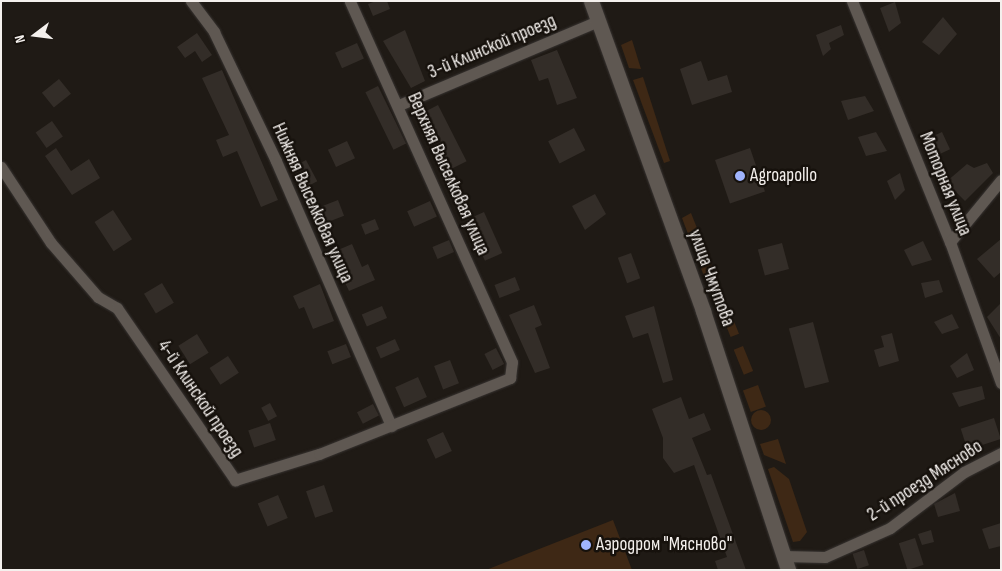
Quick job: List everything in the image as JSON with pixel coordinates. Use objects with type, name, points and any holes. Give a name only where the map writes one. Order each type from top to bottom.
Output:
[{"type":"main road","name":"улица Чмутова","points":[[591,1],[703,311],[785,563]]},
{"type":"street","name":"Нижняя Выселковая улица","points":[[191,1],[214,32],[276,161],[391,426]]},
{"type":"street","name":"Верхняя Выселковая улица","points":[[350,1],[399,105],[512,362]]},
{"type":"street","name":"Моторная улица","points":[[852,1],[950,242],[1001,383]]},
{"type":"street","name":"3-й Клинской проезд","points":[[399,105],[598,21]]},
{"type":"street","name":"4-й Клинской проезд","points":[[1,167],[51,243],[98,297],[117,308],[234,480],[391,426],[510,378],[512,362]]},
{"type":"street","points":[[950,242],[1001,180]]},
{"type":"street","name":"2-й проезд Мясново","points":[[785,563],[824,557],[890,528],[964,472],[1001,454]]},
{"type":"shaded area","points":[[632,40],[641,69],[629,68],[621,45]]},
{"type":"shaded area","points":[[643,77],[670,161],[664,163],[633,80]]},
{"type":"shaded area","points":[[691,213],[720,286],[716,292],[710,292],[682,218]]},
{"type":"shaded area","points":[[727,304],[739,334],[731,337],[719,307]]},
{"type":"shaded area","points":[[743,346],[753,371],[744,375],[734,350]]},
{"type":"shaded area","points":[[758,385],[766,407],[751,412],[743,390]]},
{"type":"shaded area","points":[[761,410],[768,413],[771,420],[768,427],[761,430],[754,427],[751,420],[754,413]]},
{"type":"shaded area","points":[[778,439],[786,464],[764,455],[760,444]]},
{"type":"shaded area","points":[[774,467],[789,479],[807,532],[800,541],[793,542],[768,469]]},
{"type":"shaded area","name":"Аэродром \"Мясново\"","points":[[613,520],[632,570],[486,570]]},
{"type":"building","points":[[376,1],[387,1],[390,9],[373,16],[368,4]]},
{"type":"building","points":[[895,2],[901,23],[889,32],[880,8]]},
{"type":"building","points":[[943,17],[957,34],[939,55],[922,42]]},
{"type":"building","points":[[841,25],[844,35],[829,43],[831,49],[823,56],[816,35]]},
{"type":"building","points":[[405,30],[425,81],[411,88],[383,41]]},
{"type":"building","points":[[197,33],[212,55],[202,62],[195,51],[185,58],[177,47]]},
{"type":"building","points":[[357,43],[364,59],[342,68],[335,53]]},
{"type":"building","points":[[557,50],[577,98],[557,105],[548,78],[539,81],[531,60]]},
{"type":"building","points":[[701,61],[708,81],[727,75],[732,92],[692,105],[680,69]]},
{"type":"building","points":[[222,70],[278,200],[261,207],[237,151],[223,157],[216,140],[229,135],[202,78]]},
{"type":"building","points":[[59,79],[71,94],[54,108],[42,93]]},
{"type":"building","points":[[378,86],[406,144],[393,150],[365,92]]},
{"type":"building","points":[[865,96],[874,111],[848,120],[841,101]]},
{"type":"building","points":[[438,105],[467,161],[447,171],[418,115]]},
{"type":"building","points":[[52,121],[63,137],[47,148],[36,132]]},
{"type":"building","points":[[574,128],[585,150],[560,163],[548,141]]},
{"type":"building","points":[[876,132],[887,151],[866,156],[858,137]]},
{"type":"building","points":[[942,132],[950,149],[929,159],[921,142]]},
{"type":"building","points":[[347,141],[355,158],[336,167],[328,150]]},
{"type":"building","points":[[56,148],[71,171],[89,159],[100,178],[72,195],[45,156]]},
{"type":"building","name":"Agroapollo","points":[[750,148],[765,191],[730,204],[715,160]]},
{"type":"building","points":[[306,160],[317,181],[303,189],[292,168]]},
{"type":"building","points":[[987,163],[993,173],[965,201],[946,182],[967,164],[974,168]]},
{"type":"building","points":[[900,173],[905,190],[895,200],[887,181]]},
{"type":"building","points":[[595,194],[606,214],[585,230],[572,206]]},
{"type":"building","points":[[338,200],[344,216],[317,226],[311,210]]},
{"type":"building","points":[[430,201],[437,217],[414,227],[407,211]]},
{"type":"building","points":[[113,210],[132,239],[114,251],[95,222]]},
{"type":"building","points":[[484,212],[502,253],[485,261],[467,220]]},
{"type":"building","points":[[375,219],[379,229],[365,235],[361,225]]},
{"type":"building","points":[[1001,239],[1001,272],[994,278],[977,259]]},
{"type":"building","points":[[449,240],[454,252],[438,259],[432,247]]},
{"type":"building","points":[[923,241],[932,260],[912,266],[904,250]]},
{"type":"building","points":[[782,243],[789,269],[765,276],[758,249]]},
{"type":"building","points":[[352,244],[362,267],[368,264],[375,280],[349,291],[331,253]]},
{"type":"building","points":[[631,253],[640,278],[627,283],[618,258]]},
{"type":"building","points":[[515,277],[520,290],[499,298],[494,285]]},
{"type":"building","points":[[939,280],[943,292],[925,298],[921,283]]},
{"type":"building","points":[[162,283],[174,303],[156,314],[144,294]]},
{"type":"building","points":[[320,284],[334,321],[313,329],[304,307],[299,309],[293,296]]},
{"type":"building","points":[[1001,303],[1001,339],[987,317]]},
{"type":"building","points":[[534,305],[542,325],[535,328],[550,368],[535,373],[509,315]]},
{"type":"building","points":[[382,306],[387,318],[367,327],[362,315]]},
{"type":"building","points":[[654,306],[673,380],[663,383],[648,333],[633,338],[625,316]]},
{"type":"building","points":[[952,314],[959,328],[942,334],[934,322]]},
{"type":"building","points":[[813,322],[829,382],[805,388],[789,328]]},
{"type":"building","points":[[892,333],[899,361],[879,367],[874,350],[884,347],[881,336]]},
{"type":"building","points":[[197,334],[209,353],[190,364],[178,346]]},
{"type":"building","points":[[395,339],[400,350],[381,359],[376,348]]},
{"type":"building","points":[[346,344],[351,357],[332,364],[327,351]]},
{"type":"building","points":[[496,348],[504,364],[493,370],[484,354]]},
{"type":"building","points":[[967,353],[974,370],[957,378],[950,366]]},
{"type":"building","points":[[228,356],[239,373],[220,385],[210,368]]},
{"type":"building","points":[[450,360],[459,383],[443,389],[434,366]]},
{"type":"building","points":[[418,377],[427,397],[404,407],[395,387]]},
{"type":"building","points":[[982,386],[985,399],[959,407],[952,393]]},
{"type":"building","points":[[681,397],[689,419],[704,413],[711,430],[692,438],[707,475],[711,474],[746,570],[718,570],[715,561],[727,557],[694,465],[674,473],[663,458],[663,438],[652,409]]},
{"type":"building","points":[[270,403],[277,416],[268,421],[261,408]]},
{"type":"building","points":[[373,404],[379,416],[363,424],[357,412]]},
{"type":"building","points":[[994,418],[1001,439],[968,450],[961,429]]},
{"type":"building","points":[[270,423],[276,440],[254,448],[248,430]]},
{"type":"building","points":[[443,432],[452,451],[436,459],[427,440]]},
{"type":"building","points":[[324,485],[333,511],[315,518],[306,491]]},
{"type":"building","points":[[955,493],[960,511],[938,517],[934,504]]},
{"type":"building","points":[[278,495],[288,518],[268,527],[258,504]]},
{"type":"building","points":[[1001,523],[1001,546],[989,549],[982,529]]},
{"type":"building","points":[[931,530],[934,542],[922,545],[918,534]]},
{"type":"building","points":[[915,538],[924,565],[907,570],[899,543]]},
{"type":"building","points":[[864,550],[869,565],[858,569],[853,554]]},
{"type":"place","name":"Agroapollo","points":[[740,176]]},
{"type":"place","name":"Аэродром \"Мясново\"","points":[[586,545]]}]
